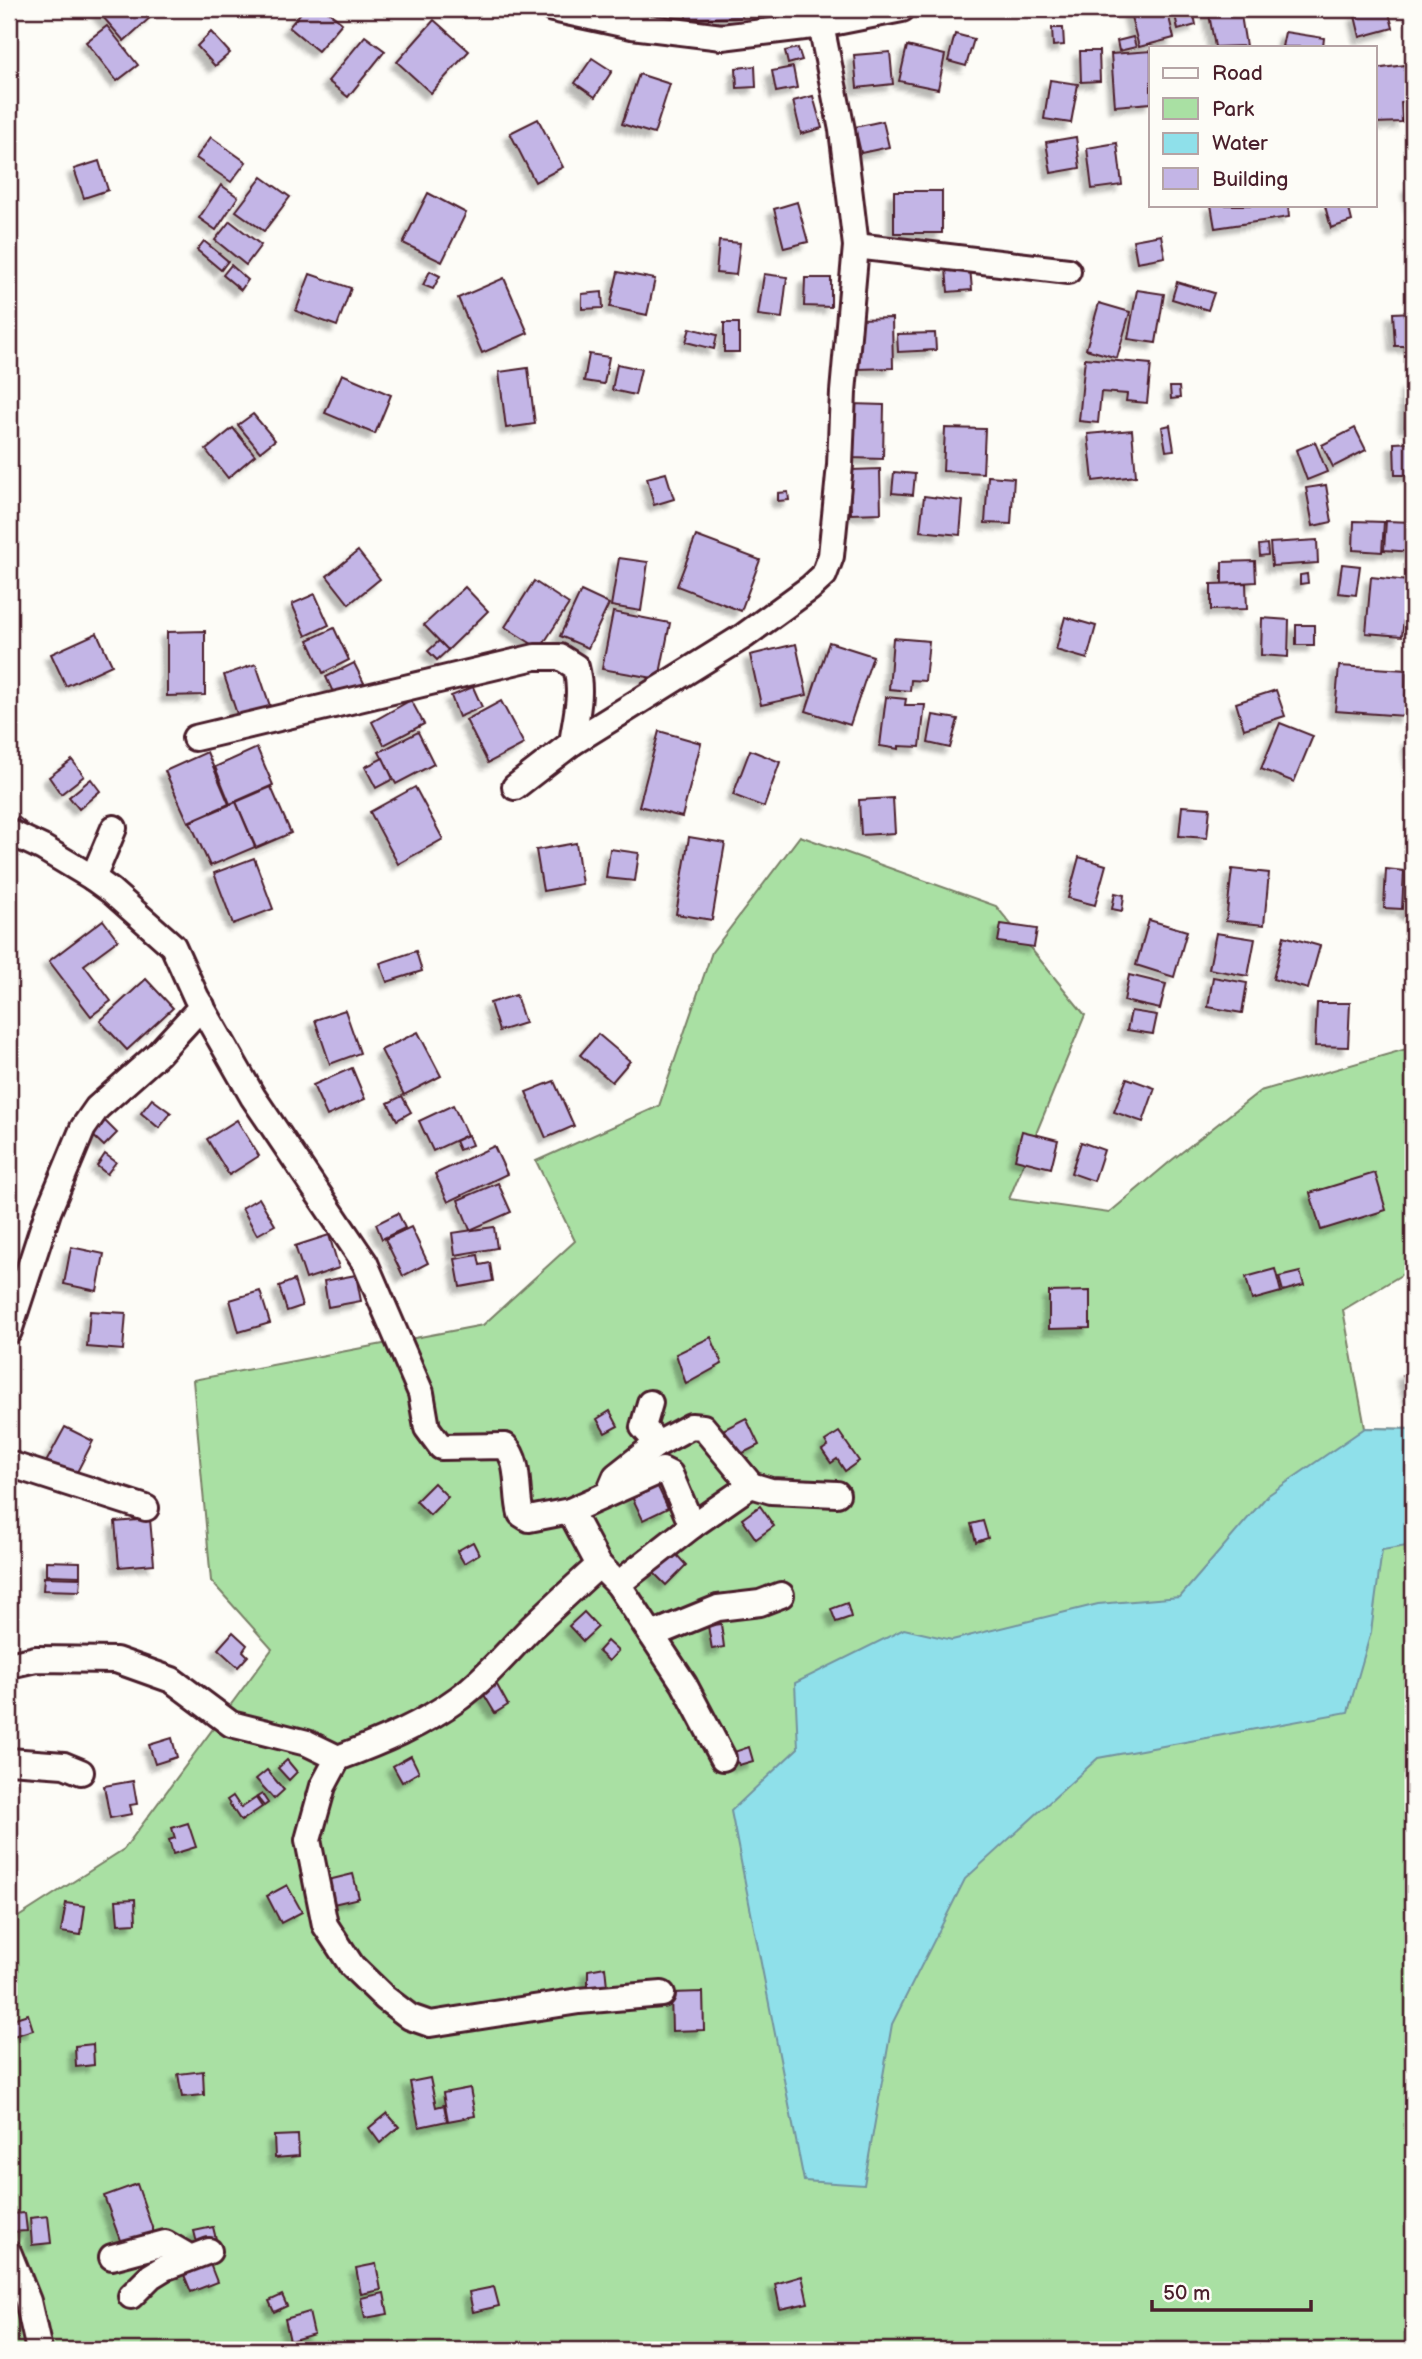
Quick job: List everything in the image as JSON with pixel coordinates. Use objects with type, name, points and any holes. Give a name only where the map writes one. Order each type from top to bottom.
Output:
[{"type":"street","points":[[553,9],[632,26],[722,37],[821,25],[902,9]]},
{"type":"street","points":[[515,787],[572,743],[744,636],[824,575],[831,556],[839,478],[843,392],[856,246],[842,130],[821,25]]},
{"type":"street","points":[[856,246],[1068,271]]},
{"type":"street","points":[[195,738],[369,698],[500,664],[535,657],[560,657],[576,667],[580,680],[581,694],[572,743]]},
{"type":"street","points":[[93,878],[114,828]]},
{"type":"street","points":[[9,832],[43,848],[93,878],[173,946],[202,1006],[253,1097],[365,1263],[421,1393],[427,1428],[434,1440],[441,1447],[505,1446],[515,1465],[521,1514],[528,1519],[570,1511],[662,1470],[670,1474],[692,1526]]},
{"type":"street","points":[[9,1331],[48,1212],[83,1128],[97,1108],[158,1054],[202,1006]]},
{"type":"street","points":[[650,1403],[643,1427],[651,1436],[654,1446]]},
{"type":"street","points":[[608,1494],[616,1476],[654,1446],[691,1426],[703,1427],[751,1485],[771,1491],[837,1494]]},
{"type":"street","points":[[9,1464],[146,1508]]},
{"type":"street","points":[[618,1584],[692,1526],[751,1485]]},
{"type":"street","points":[[570,1511],[599,1565],[618,1584],[684,1684],[723,1758]]},
{"type":"street","points":[[599,1565],[460,1698],[393,1737],[338,1758],[323,1786],[307,1840],[326,1925],[352,1966],[385,1998],[410,2017],[430,2024],[579,2001],[662,1994]]},
{"type":"street","points":[[652,1635],[718,1608],[760,1603],[781,1595]]},
{"type":"street","points":[[9,1665],[36,1660],[116,1660],[172,1680],[231,1724],[297,1740],[338,1758]]},
{"type":"street","points":[[9,1761],[64,1765],[80,1772]]},
{"type":"street","points":[[112,2257],[165,2243],[184,2254],[198,2255],[164,2268],[151,2276],[131,2296]]},
{"type":"street","points":[[9,2254],[28,2301],[39,2350]]},
{"type":"green space","points":[[800,836],[996,906],[1085,1015],[1009,1199],[1109,1213],[1260,1091],[1413,1047],[1413,1268],[1343,1310],[1365,1428],[1413,1429],[1413,2350],[9,2350],[9,1923],[124,1849],[272,1649],[211,1581],[193,1380],[483,1325],[575,1241],[536,1161],[659,1106],[712,952]]},
{"type":"water","points":[[1365,1428],[1413,1429],[1413,1545],[1382,1550],[1371,1632],[1348,1712],[1098,1758],[965,1879],[892,2024],[864,2185],[804,2181],[731,1811],[798,1748],[795,1683],[904,1629],[952,1640],[1098,1604],[1180,1597],[1267,1496]]},
{"type":"building","points":[[96,9],[145,9],[152,16],[124,41]]},
{"type":"building","points":[[304,9],[325,9],[342,23],[318,51],[289,27]]},
{"type":"building","points":[[686,9],[742,9],[742,17],[686,19]]},
{"type":"building","points":[[1129,9],[1167,9],[1174,38],[1139,47]]},
{"type":"building","points":[[1174,9],[1193,9],[1196,25],[1178,30]]},
{"type":"building","points":[[1208,9],[1240,9],[1246,46],[1215,46]]},
{"type":"building","points":[[1388,9],[1393,28],[1360,37],[1355,16]]},
{"type":"building","points":[[434,20],[469,51],[431,93],[397,62]]},
{"type":"building","points":[[107,26],[138,65],[117,81],[86,42]]},
{"type":"building","points":[[1052,28],[1063,28],[1064,45],[1053,46]]},
{"type":"building","points":[[211,32],[230,53],[215,66],[197,46]]},
{"type":"building","points":[[1285,32],[1324,38],[1323,46],[1282,46]]},
{"type":"building","points":[[955,34],[974,39],[966,66],[948,61]]},
{"type":"building","points":[[365,36],[385,51],[348,97],[328,81]]},
{"type":"building","points":[[1133,37],[1136,47],[1119,51],[1117,41]]},
{"type":"building","points":[[907,46],[945,55],[938,89],[899,81]]},
{"type":"building","points":[[798,48],[802,60],[788,64],[785,51]]},
{"type":"building","points":[[1080,51],[1099,51],[1100,81],[1081,82]]},
{"type":"building","points":[[1149,51],[1149,103],[1115,106],[1111,54]]},
{"type":"building","points":[[890,52],[893,84],[857,88],[854,55]]},
{"type":"building","points":[[592,58],[612,71],[595,97],[575,83]]},
{"type":"building","points":[[1413,64],[1413,100],[1401,102],[1402,122],[1376,123],[1376,69]]},
{"type":"building","points":[[755,66],[756,87],[737,88],[736,68]]},
{"type":"building","points":[[793,67],[797,88],[776,92],[772,71]]},
{"type":"building","points":[[639,74],[670,84],[654,134],[622,124]]},
{"type":"building","points":[[1050,80],[1078,84],[1071,123],[1044,119]]},
{"type":"building","points":[[813,96],[822,128],[801,134],[793,101]]},
{"type":"building","points":[[538,119],[563,167],[535,182],[510,133]]},
{"type":"building","points":[[883,121],[889,147],[861,153],[855,127]]},
{"type":"building","points":[[211,137],[246,162],[231,182],[196,158]]},
{"type":"building","points":[[1076,137],[1080,168],[1051,173],[1046,142]]},
{"type":"building","points":[[1117,143],[1122,185],[1092,189],[1087,148]]},
{"type":"building","points":[[99,161],[108,190],[84,198],[74,169]]},
{"type":"building","points":[[262,177],[290,197],[264,231],[236,211]]},
{"type":"building","points":[[221,185],[238,197],[216,230],[199,218]]},
{"type":"building","points":[[1413,186],[1413,208],[1408,188]]},
{"type":"building","points":[[894,191],[942,191],[942,233],[894,233]]},
{"type":"building","points":[[428,193],[466,213],[442,262],[403,243]]},
{"type":"building","points":[[797,202],[808,242],[784,248],[774,209]]},
{"type":"building","points":[[1211,206],[1288,206],[1289,217],[1215,228]]},
{"type":"building","points":[[1325,206],[1348,206],[1352,221],[1331,228]]},
{"type":"building","points":[[230,221],[261,245],[246,265],[215,240]]},
{"type":"building","points":[[1161,235],[1165,257],[1137,262],[1133,240]]},
{"type":"building","points":[[204,241],[228,261],[221,270],[197,250]]},
{"type":"building","points":[[719,241],[740,243],[736,275],[716,273]]},
{"type":"building","points":[[231,265],[248,280],[241,290],[223,275]]},
{"type":"building","points":[[970,267],[972,290],[948,292],[946,269]]},
{"type":"building","points":[[430,271],[440,276],[433,289],[423,285]]},
{"type":"building","points":[[618,272],[655,279],[647,315],[610,307]]},
{"type":"building","points":[[310,274],[351,288],[337,326],[296,311]]},
{"type":"building","points":[[764,274],[787,277],[782,318],[758,315]]},
{"type":"building","points":[[504,278],[528,333],[482,353],[458,298]]},
{"type":"building","points":[[805,278],[831,278],[831,307],[804,306]]},
{"type":"building","points":[[1177,282],[1214,293],[1208,310],[1172,299]]},
{"type":"building","points":[[1137,290],[1164,294],[1156,343],[1128,339]]},
{"type":"building","points":[[602,292],[603,308],[582,309],[582,294]]},
{"type":"building","points":[[1099,303],[1130,312],[1117,358],[1086,349]]},
{"type":"building","points":[[1413,312],[1413,346],[1395,346],[1393,313]]},
{"type":"building","points":[[892,318],[893,368],[858,369],[857,319]]},
{"type":"building","points":[[724,323],[739,323],[739,352],[724,352]]},
{"type":"building","points":[[690,328],[717,335],[714,349],[686,342]]},
{"type":"building","points":[[935,333],[936,350],[898,352],[897,334]]},
{"type":"building","points":[[589,354],[609,357],[604,384],[584,381]]},
{"type":"building","points":[[1085,358],[1151,364],[1147,403],[1126,401],[1127,394],[1101,392],[1098,423],[1079,421]]},
{"type":"building","points":[[617,364],[641,369],[635,395],[612,390]]},
{"type":"building","points":[[528,368],[535,424],[506,428],[499,372]]},
{"type":"building","points":[[342,374],[391,395],[375,434],[325,413]]},
{"type":"building","points":[[1407,385],[1413,386],[1413,426],[1405,426]]},
{"type":"building","points":[[1170,387],[1179,387],[1180,398],[1171,399]]},
{"type":"building","points":[[852,404],[884,405],[883,459],[851,458]]},
{"type":"building","points":[[253,414],[275,440],[260,452],[238,425]]},
{"type":"building","points":[[1170,425],[1174,450],[1166,451],[1162,427]]},
{"type":"building","points":[[233,428],[255,455],[228,478],[206,450]]},
{"type":"building","points":[[945,428],[985,429],[983,473],[943,471]]},
{"type":"building","points":[[1355,428],[1366,450],[1333,467],[1322,445]]},
{"type":"building","points":[[1132,430],[1136,476],[1093,481],[1088,434]]},
{"type":"building","points":[[1315,442],[1327,472],[1307,480],[1296,450]]},
{"type":"building","points":[[1413,442],[1413,475],[1395,475],[1394,443]]},
{"type":"building","points":[[880,469],[881,513],[851,514],[850,470]]},
{"type":"building","points":[[894,472],[915,474],[913,495],[892,493]]},
{"type":"building","points":[[666,473],[674,499],[654,505],[647,478]]},
{"type":"building","points":[[988,476],[1014,478],[1011,524],[985,523]]},
{"type":"building","points":[[1326,485],[1332,522],[1313,526],[1306,488]]},
{"type":"building","points":[[788,492],[789,500],[778,501],[778,493]]},
{"type":"building","points":[[924,496],[963,501],[960,535],[920,531]]},
{"type":"building","points":[[1354,521],[1384,522],[1382,552],[1353,550]]},
{"type":"building","points":[[1386,521],[1413,522],[1413,552],[1384,550]]},
{"type":"building","points":[[696,536],[760,560],[741,611],[677,586]]},
{"type":"building","points":[[1317,540],[1318,563],[1272,566],[1270,543]]},
{"type":"building","points":[[1267,544],[1268,555],[1260,556],[1259,545]]},
{"type":"building","points":[[358,551],[380,579],[349,604],[327,576]]},
{"type":"building","points":[[619,558],[648,562],[641,611],[611,606]]},
{"type":"building","points":[[1255,561],[1256,582],[1222,584],[1222,562]]},
{"type":"building","points":[[1342,564],[1360,566],[1356,595],[1338,593]]},
{"type":"building","points":[[1307,574],[1308,583],[1300,584],[1300,575]]},
{"type":"building","points":[[1371,577],[1408,581],[1402,636],[1366,633]]},
{"type":"building","points":[[534,581],[569,604],[540,649],[505,627]]},
{"type":"building","points":[[1246,583],[1247,609],[1211,610],[1211,584]]},
{"type":"building","points":[[465,587],[488,611],[448,650],[424,625]]},
{"type":"building","points":[[581,591],[609,604],[588,648],[560,636]]},
{"type":"building","points":[[315,594],[329,625],[306,636],[292,604]]},
{"type":"building","points":[[613,612],[670,623],[659,679],[602,669]]},
{"type":"building","points":[[1065,617],[1096,626],[1087,659],[1056,650]]},
{"type":"building","points":[[1262,618],[1289,620],[1288,657],[1261,655]]},
{"type":"building","points":[[1296,625],[1314,625],[1314,645],[1296,645]]},
{"type":"building","points":[[334,628],[349,660],[323,673],[308,640]]},
{"type":"building","points":[[205,631],[205,695],[167,696],[167,632]]},
{"type":"building","points":[[97,633],[112,665],[66,686],[51,654]]},
{"type":"building","points":[[893,638],[929,641],[925,681],[911,680],[910,691],[889,689]]},
{"type":"building","points":[[439,641],[448,650],[437,660],[428,651]]},
{"type":"building","points":[[829,642],[873,656],[850,725],[806,711]]},
{"type":"building","points":[[796,644],[807,695],[761,705],[750,655]]},
{"type":"building","points":[[354,663],[366,687],[337,701],[326,677]]},
{"type":"building","points":[[256,664],[270,706],[238,717],[224,675]]},
{"type":"building","points":[[1339,666],[1407,670],[1405,716],[1335,711]]},
{"type":"building","points":[[473,687],[482,707],[459,717],[451,696]]},
{"type":"building","points":[[1276,690],[1285,716],[1244,729],[1236,703]]},
{"type":"building","points":[[886,697],[906,699],[905,705],[925,705],[920,747],[899,746],[899,749],[880,746]]},
{"type":"building","points":[[411,700],[424,724],[384,745],[372,722]]},
{"type":"building","points":[[501,701],[524,744],[488,763],[466,720]]},
{"type":"building","points":[[933,715],[958,719],[950,748],[928,743]]},
{"type":"building","points":[[1280,723],[1313,736],[1294,782],[1261,769]]},
{"type":"building","points":[[659,731],[701,743],[682,817],[639,806]]},
{"type":"building","points":[[418,732],[434,764],[396,784],[379,752]]},
{"type":"building","points":[[1408,740],[1413,740],[1413,776],[1412,776]]},
{"type":"building","points":[[257,748],[273,785],[230,804],[215,767]]},
{"type":"building","points":[[750,750],[780,762],[764,807],[733,795]]},
{"type":"building","points":[[207,752],[229,804],[188,822],[165,771]]},
{"type":"building","points":[[383,758],[393,779],[376,788],[365,767]]},
{"type":"building","points":[[72,760],[84,776],[61,794],[49,777]]},
{"type":"building","points":[[91,779],[100,791],[79,809],[69,797]]},
{"type":"building","points":[[271,787],[291,833],[256,848],[236,802]]},
{"type":"building","points":[[415,787],[443,839],[398,864],[370,812]]},
{"type":"building","points":[[893,798],[895,833],[861,835],[859,800]]},
{"type":"building","points":[[236,802],[255,847],[210,866],[190,822]]},
{"type":"building","points":[[1182,806],[1210,808],[1207,838],[1179,836]]},
{"type":"building","points":[[18,817],[30,827],[20,839],[9,829]]},
{"type":"building","points":[[689,837],[725,843],[712,920],[676,914]]},
{"type":"building","points":[[576,843],[582,884],[543,891],[536,850]]},
{"type":"building","points":[[610,849],[639,853],[635,881],[606,878]]},
{"type":"building","points":[[1079,857],[1106,865],[1095,905],[1068,898]]},
{"type":"building","points":[[254,858],[273,909],[233,924],[214,873]]},
{"type":"building","points":[[1232,869],[1269,873],[1264,925],[1226,921]]},
{"type":"building","points":[[1386,869],[1404,871],[1402,909],[1384,908]]},
{"type":"building","points":[[1407,869],[1413,869],[1413,914],[1405,913]]},
{"type":"building","points":[[1115,893],[1124,895],[1122,911],[1112,909]]},
{"type":"building","points":[[103,920],[118,940],[84,965],[111,1001],[91,1016],[49,961]]},
{"type":"building","points":[[1149,920],[1187,931],[1174,977],[1136,965]]},
{"type":"building","points":[[1001,924],[1037,929],[1034,947],[998,942]]},
{"type":"building","points":[[1216,933],[1255,939],[1248,976],[1209,969]]},
{"type":"building","points":[[1284,936],[1320,946],[1308,989],[1273,979]]},
{"type":"building","points":[[416,951],[422,971],[387,982],[380,963]]},
{"type":"building","points":[[1129,975],[1166,984],[1160,1009],[1124,1001]]},
{"type":"building","points":[[1213,977],[1247,983],[1242,1013],[1208,1007]]},
{"type":"building","points":[[146,979],[173,1008],[127,1050],[100,1021]]},
{"type":"building","points":[[516,995],[525,1023],[499,1031],[490,1003]]},
{"type":"building","points":[[1317,1003],[1350,1003],[1348,1047],[1315,1046]]},
{"type":"building","points":[[345,1010],[360,1053],[330,1064],[315,1020]]},
{"type":"building","points":[[1131,1011],[1157,1015],[1153,1034],[1127,1030]]},
{"type":"building","points":[[418,1032],[441,1076],[404,1095],[381,1050]]},
{"type":"building","points":[[598,1034],[630,1061],[612,1082],[580,1055]]},
{"type":"building","points":[[352,1068],[365,1099],[327,1116],[313,1085]]},
{"type":"building","points":[[1127,1078],[1155,1088],[1143,1122],[1114,1112]]},
{"type":"building","points":[[554,1081],[574,1126],[546,1138],[526,1092]]},
{"type":"building","points":[[402,1096],[411,1112],[397,1120],[388,1103]]},
{"type":"building","points":[[152,1099],[171,1113],[159,1128],[141,1113]]},
{"type":"building","points":[[453,1105],[467,1135],[433,1151],[419,1121]]},
{"type":"building","points":[[102,1118],[117,1133],[104,1146],[89,1132]]},
{"type":"building","points":[[237,1120],[259,1156],[229,1175],[207,1139]]},
{"type":"building","points":[[1022,1131],[1058,1140],[1051,1168],[1015,1159]]},
{"type":"building","points":[[468,1135],[472,1145],[459,1150],[455,1141]]},
{"type":"building","points":[[1081,1142],[1104,1150],[1094,1181],[1071,1173]]},
{"type":"building","points":[[494,1146],[507,1174],[448,1202],[435,1174]]},
{"type":"building","points":[[105,1154],[116,1162],[107,1174],[97,1166]]},
{"type":"building","points":[[1375,1173],[1386,1210],[1321,1230],[1310,1193]]},
{"type":"building","points":[[498,1183],[511,1212],[470,1230],[458,1200]]},
{"type":"building","points":[[259,1198],[275,1225],[257,1235],[242,1208]]},
{"type":"building","points":[[398,1213],[405,1228],[382,1239],[376,1224]]},
{"type":"building","points":[[411,1227],[428,1263],[403,1276],[385,1239]]},
{"type":"building","points":[[494,1227],[497,1248],[455,1255],[452,1233]]},
{"type":"building","points":[[329,1235],[339,1268],[306,1279],[295,1246]]},
{"type":"building","points":[[71,1247],[104,1254],[97,1291],[64,1284]]},
{"type":"building","points":[[478,1255],[480,1265],[490,1263],[493,1281],[460,1287],[455,1259]]},
{"type":"building","points":[[1275,1269],[1281,1292],[1252,1300],[1246,1277]]},
{"type":"building","points":[[1300,1272],[1304,1285],[1283,1291],[1279,1277]]},
{"type":"building","points":[[356,1275],[361,1301],[328,1307],[324,1281]]},
{"type":"building","points":[[294,1280],[302,1306],[287,1311],[279,1286]]},
{"type":"building","points":[[260,1291],[270,1323],[239,1332],[230,1300]]},
{"type":"building","points":[[1090,1291],[1090,1328],[1049,1329],[1049,1292]]},
{"type":"building","points":[[90,1311],[126,1313],[123,1350],[87,1347]]},
{"type":"building","points":[[711,1337],[722,1364],[686,1384],[676,1354]]},
{"type":"building","points":[[1413,1371],[1413,1401],[1412,1402],[1403,1375]]},
{"type":"building","points":[[610,1411],[618,1426],[605,1433],[597,1419]]},
{"type":"building","points":[[746,1418],[759,1445],[735,1457],[721,1431]]},
{"type":"building","points":[[65,1427],[93,1441],[74,1478],[45,1464]]},
{"type":"building","points":[[839,1432],[859,1461],[845,1471],[837,1459],[831,1463],[822,1450],[828,1446],[825,1441]]},
{"type":"building","points":[[434,1483],[448,1497],[430,1515],[416,1501]]},
{"type":"building","points":[[657,1485],[668,1508],[643,1520],[632,1497]]},
{"type":"building","points":[[760,1506],[774,1526],[756,1539],[742,1519]]},
{"type":"building","points":[[150,1519],[154,1564],[119,1567],[115,1522]]},
{"type":"building","points":[[983,1521],[988,1538],[976,1542],[971,1524]]},
{"type":"building","points":[[473,1542],[479,1554],[464,1563],[457,1551]]},
{"type":"building","points":[[674,1552],[686,1565],[666,1585],[653,1572]]},
{"type":"building","points":[[46,1561],[80,1562],[80,1576],[46,1575]]},
{"type":"building","points":[[44,1577],[81,1578],[80,1591],[43,1590]]},
{"type":"building","points":[[847,1603],[851,1617],[836,1622],[831,1609]]},
{"type":"building","points":[[584,1612],[598,1627],[583,1641],[569,1626]]},
{"type":"building","points":[[721,1624],[724,1647],[712,1649],[708,1626]]},
{"type":"building","points":[[233,1632],[247,1645],[243,1651],[248,1656],[238,1667],[218,1649]]},
{"type":"building","points":[[607,1641],[618,1651],[609,1661],[598,1651]]},
{"type":"building","points":[[497,1685],[508,1705],[495,1713],[483,1693]]},
{"type":"building","points":[[172,1738],[177,1757],[155,1764],[149,1745]]},
{"type":"building","points":[[749,1747],[753,1761],[739,1765],[734,1752]]},
{"type":"building","points":[[411,1756],[419,1772],[402,1782],[393,1766]]},
{"type":"building","points":[[287,1760],[297,1772],[289,1780],[278,1768]]},
{"type":"building","points":[[267,1770],[284,1790],[274,1799],[256,1779]]},
{"type":"building","points":[[133,1781],[137,1804],[130,1805],[132,1814],[110,1818],[104,1786]]},
{"type":"building","points":[[262,1794],[268,1803],[264,1806],[257,1797]]},
{"type":"building","points":[[233,1796],[241,1808],[256,1798],[262,1807],[241,1821],[227,1800]]},
{"type":"building","points":[[188,1823],[196,1847],[173,1854],[169,1840],[175,1838],[172,1828]]},
{"type":"building","points":[[353,1874],[359,1898],[329,1905],[324,1881]]},
{"type":"building","points":[[287,1885],[302,1912],[281,1923],[267,1896]]},
{"type":"building","points":[[135,1899],[136,1923],[118,1924],[116,1900]]},
{"type":"building","points":[[66,1903],[85,1906],[81,1935],[61,1932]]},
{"type":"building","points":[[605,1967],[607,1986],[588,1989],[588,1970]]},
{"type":"building","points":[[703,1992],[704,2030],[672,2031],[671,1993]]},
{"type":"building","points":[[28,2014],[33,2030],[13,2036],[9,2020]]},
{"type":"building","points":[[93,2044],[94,2065],[76,2067],[75,2046]]},
{"type":"building","points":[[203,2071],[204,2095],[182,2097],[178,2074]]},
{"type":"building","points":[[430,2078],[436,2107],[444,2105],[447,2121],[419,2127],[410,2082]]},
{"type":"building","points":[[470,2088],[475,2116],[448,2121],[443,2093]]},
{"type":"building","points":[[387,2113],[399,2127],[380,2143],[369,2128]]},
{"type":"building","points":[[298,2135],[299,2156],[275,2158],[274,2136]]},
{"type":"building","points":[[137,2184],[156,2239],[124,2251],[104,2196]]},
{"type":"building","points":[[25,2213],[27,2231],[10,2232],[9,2214]]},
{"type":"building","points":[[48,2216],[51,2243],[32,2245],[30,2218]]},
{"type":"building","points":[[213,2227],[216,2239],[197,2243],[194,2231]]},
{"type":"building","points":[[208,2259],[217,2282],[191,2292],[182,2270]]},
{"type":"building","points":[[376,2264],[381,2290],[361,2294],[356,2268]]},
{"type":"building","points":[[802,2276],[808,2303],[780,2309],[775,2284]]},
{"type":"building","points":[[494,2287],[499,2306],[473,2312],[469,2292]]},
{"type":"building","points":[[384,2293],[388,2314],[365,2318],[361,2298]]},
{"type":"building","points":[[282,2295],[287,2306],[274,2312],[269,2301]]},
{"type":"building","points":[[309,2312],[314,2334],[290,2341],[285,2319]]}]
